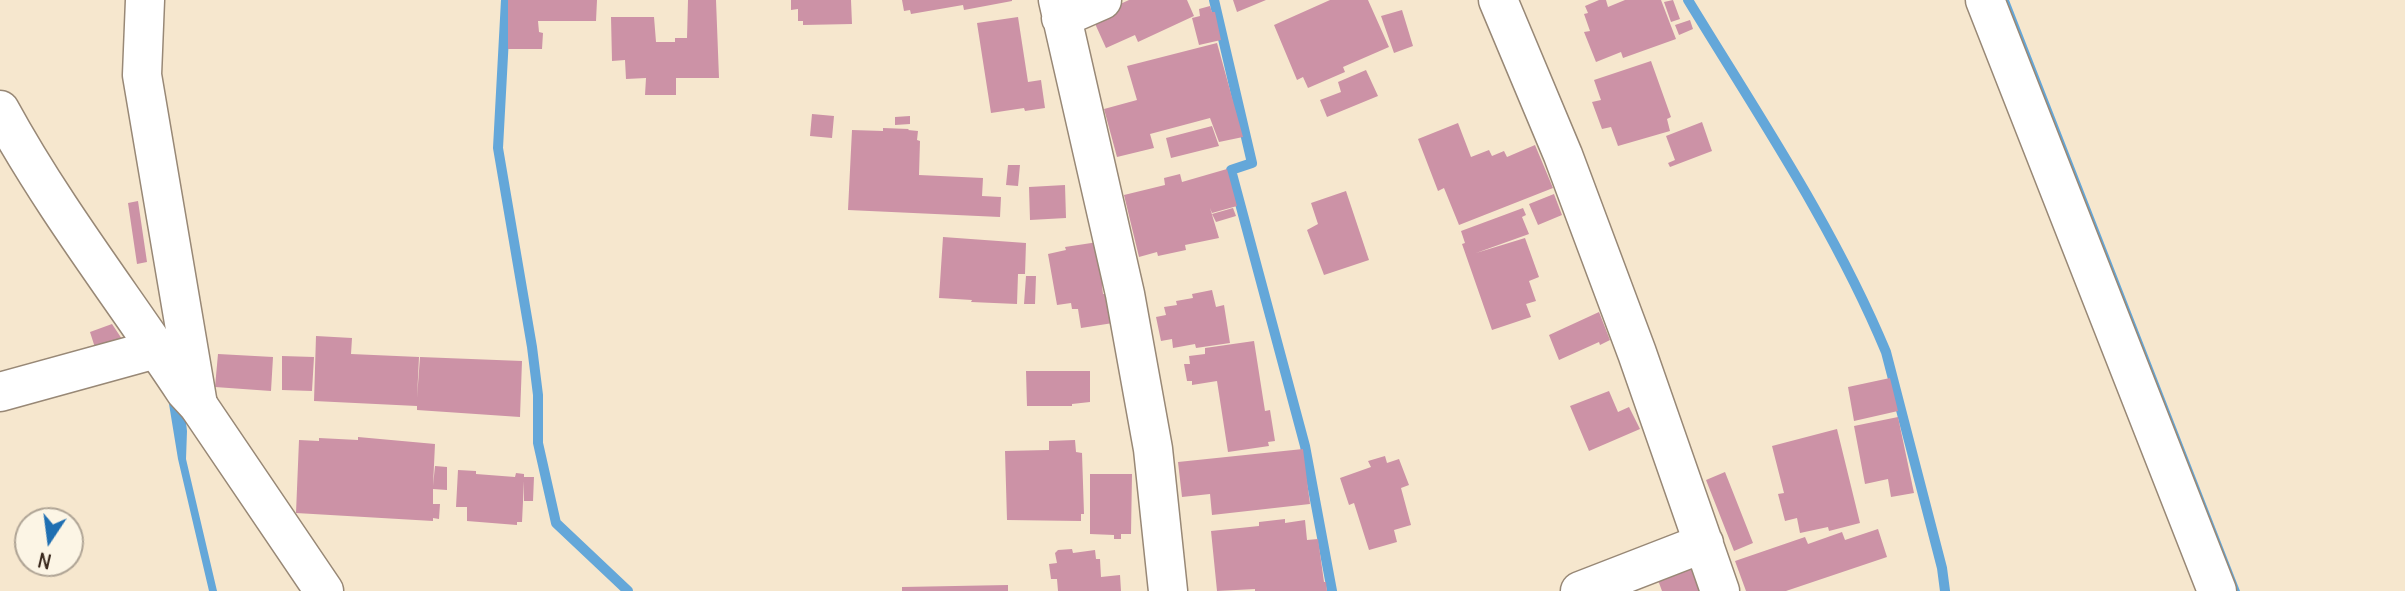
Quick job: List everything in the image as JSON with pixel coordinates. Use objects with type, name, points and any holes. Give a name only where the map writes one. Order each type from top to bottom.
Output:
[{"type":"street","points":[[145,0],[142,75],[192,398]]},
{"type":"street","points":[[1102,0],[1060,9],[1125,295],[1153,449],[1168,591]]},
{"type":"street","points":[[1498,0],[1567,167],[1637,353],[1720,591]]},
{"type":"street","points":[[1985,0],[2217,591]]},
{"type":"street","points":[[0,110],[23,152],[74,232],[324,591]]},
{"type":"street","points":[[0,392],[159,352]]},
{"type":"street","points":[[1580,591],[1704,544]]},
{"type":"water","points":[[127,0],[177,346],[187,431],[186,459],[217,591],[209,591],[178,459],[169,404],[165,326],[134,145]]},
{"type":"water","points":[[2001,0],[2009,0],[2240,591],[2233,591]]},
{"type":"building","points":[[508,0],[597,0],[596,21],[538,21],[539,32],[543,33],[542,49],[508,49]]},
{"type":"building","points":[[688,0],[716,0],[719,78],[676,78],[676,95],[645,95],[646,78],[626,79],[625,60],[612,61],[611,17],[654,17],[656,42],[675,42],[675,38],[687,38]]},
{"type":"building","points":[[791,0],[851,0],[852,24],[803,25],[803,21],[798,21],[798,9],[791,10]]},
{"type":"building","points":[[902,0],[1012,1],[964,10],[963,5],[911,14],[910,10],[904,11]]},
{"type":"building","points":[[1129,0],[1187,0],[1194,16],[1138,42],[1135,35],[1106,48],[1092,17]]},
{"type":"building","points":[[1233,0],[1266,0],[1237,12]]},
{"type":"building","points":[[1330,0],[1368,0],[1389,47],[1343,67],[1345,72],[1308,88],[1303,77],[1297,80],[1274,25]]},
{"type":"building","points":[[1606,0],[1608,7],[1625,0],[1661,0],[1676,39],[1623,58],[1621,52],[1596,62],[1584,32],[1590,31],[1584,14],[1588,13],[1585,6]]},
{"type":"building","points":[[1673,0],[1680,19],[1671,22],[1664,2]]},
{"type":"building","points":[[1210,6],[1212,12],[1215,12],[1221,40],[1199,45],[1192,18],[1200,16],[1199,9]]},
{"type":"building","points":[[1402,10],[1413,46],[1394,53],[1381,16]]},
{"type":"building","points":[[1018,17],[1028,82],[1041,80],[1045,108],[991,113],[977,23]]},
{"type":"building","points":[[1690,20],[1693,29],[1679,35],[1675,25]]},
{"type":"building","points":[[1217,43],[1243,137],[1219,142],[1210,118],[1150,134],[1154,148],[1117,157],[1104,109],[1137,100],[1127,66]]},
{"type":"building","points":[[1651,61],[1671,117],[1667,119],[1670,131],[1618,146],[1611,127],[1602,129],[1592,102],[1601,100],[1594,80]]},
{"type":"building","points":[[1366,70],[1378,96],[1327,117],[1320,100],[1341,92],[1338,82]]},
{"type":"building","points":[[812,114],[834,116],[832,138],[810,136]]},
{"type":"building","points":[[910,116],[910,124],[895,125],[895,117]]},
{"type":"building","points":[[1702,122],[1712,151],[1670,167],[1668,163],[1675,160],[1666,136]]},
{"type":"building","points":[[1458,123],[1471,157],[1489,150],[1492,156],[1504,151],[1507,157],[1535,145],[1553,188],[1459,225],[1444,188],[1438,191],[1418,139]]},
{"type":"building","points":[[1212,126],[1219,146],[1171,158],[1166,138]]},
{"type":"building","points":[[883,128],[918,131],[919,175],[983,178],[982,196],[1001,197],[1000,217],[848,210],[852,130],[883,131]]},
{"type":"building","points":[[1008,165],[1020,165],[1018,186],[1006,185]]},
{"type":"building","points":[[1227,169],[1237,206],[1212,213],[1210,208],[1219,238],[1185,245],[1186,250],[1158,256],[1157,252],[1139,257],[1124,195],[1165,185],[1164,178],[1180,174],[1182,182]]},
{"type":"building","points":[[1065,185],[1066,218],[1030,220],[1029,187]]},
{"type":"building","points":[[1346,191],[1369,260],[1324,275],[1307,230],[1318,224],[1311,203]]},
{"type":"building","points":[[1554,194],[1562,215],[1538,225],[1529,204]]},
{"type":"building","points":[[138,201],[147,262],[137,264],[128,203]]},
{"type":"building","points":[[1233,208],[1236,216],[1216,222],[1212,214]]},
{"type":"building","points":[[1523,208],[1526,215],[1522,217],[1529,234],[1476,253],[1525,238],[1539,277],[1529,281],[1536,301],[1526,304],[1531,317],[1492,330],[1462,244],[1465,243],[1461,231]]},
{"type":"building","points":[[943,237],[1026,243],[1025,274],[1018,274],[1017,304],[939,298]]},
{"type":"building","points":[[1098,242],[1105,284],[1102,285],[1103,294],[1109,294],[1113,323],[1081,328],[1078,309],[1072,309],[1071,303],[1057,305],[1048,254],[1066,250],[1065,247]]},
{"type":"building","points":[[1026,276],[1036,276],[1035,304],[1024,304]]},
{"type":"building","points":[[1212,290],[1216,307],[1224,305],[1230,343],[1173,348],[1172,339],[1161,341],[1156,317],[1166,315],[1164,307],[1177,305],[1176,301],[1193,298],[1192,294]]},
{"type":"building","points":[[1599,312],[1610,340],[1600,345],[1599,342],[1559,360],[1549,335]]},
{"type":"building","points":[[112,324],[128,348],[98,357],[90,332]]},
{"type":"building","points":[[316,336],[352,338],[351,354],[419,357],[417,398],[420,357],[522,361],[520,417],[417,410],[417,406],[314,401]]},
{"type":"building","points":[[1254,341],[1265,411],[1270,410],[1275,441],[1268,442],[1269,446],[1228,452],[1217,381],[1192,385],[1192,381],[1187,381],[1184,364],[1190,364],[1189,356],[1205,354],[1205,348]]},
{"type":"building","points":[[218,354],[273,357],[271,391],[215,387]]},
{"type":"building","points":[[282,356],[314,357],[312,391],[282,390]]},
{"type":"building","points":[[1026,371],[1090,371],[1090,402],[1072,406],[1027,406]]},
{"type":"building","points":[[1890,378],[1898,411],[1854,421],[1848,387]]},
{"type":"building","points":[[1609,391],[1618,412],[1629,407],[1640,429],[1589,451],[1570,406]]},
{"type":"building","points":[[1898,417],[1914,493],[1891,497],[1888,479],[1865,484],[1854,426]]},
{"type":"building","points":[[1837,429],[1860,523],[1829,531],[1828,527],[1800,533],[1797,518],[1785,521],[1778,494],[1784,493],[1772,446]]},
{"type":"building","points":[[358,437],[435,444],[433,486],[435,466],[447,467],[447,490],[433,489],[433,504],[440,504],[439,519],[433,518],[433,521],[296,513],[299,440],[358,440]]},
{"type":"building","points":[[1075,440],[1076,452],[1082,453],[1084,514],[1081,514],[1081,521],[1007,520],[1005,451],[1049,450],[1049,441]]},
{"type":"building","points":[[1303,449],[1310,504],[1212,515],[1210,494],[1182,497],[1178,462]]},
{"type":"building","points":[[1385,456],[1387,463],[1399,459],[1409,485],[1401,488],[1411,525],[1394,530],[1397,542],[1369,550],[1354,503],[1349,505],[1340,478],[1371,467],[1368,461]]},
{"type":"building","points":[[458,470],[515,477],[516,473],[524,474],[524,477],[534,477],[533,501],[524,501],[524,481],[522,522],[517,522],[517,525],[467,521],[467,507],[456,507]]},
{"type":"building","points":[[1725,472],[1753,543],[1734,551],[1706,480]]},
{"type":"building","points":[[1090,474],[1132,474],[1131,534],[1121,534],[1121,539],[1114,539],[1114,535],[1090,534]]},
{"type":"building","points":[[1285,519],[1285,523],[1305,520],[1307,540],[1318,539],[1327,591],[1217,591],[1211,531],[1259,526],[1259,522]]},
{"type":"building","points":[[1878,529],[1887,557],[1786,591],[1746,591],[1735,561],[1805,537],[1808,544],[1842,532],[1845,540]]},
{"type":"building","points":[[1072,549],[1073,553],[1095,550],[1096,559],[1100,559],[1101,577],[1120,575],[1121,591],[1058,591],[1057,579],[1051,579],[1049,564],[1057,563],[1055,553],[1058,550]]},
{"type":"building","points":[[1691,559],[1707,591],[1662,591],[1655,572]]},
{"type":"building","points":[[1008,585],[1008,591],[902,591],[902,587]]},
{"type":"waterway","points":[[506,0],[498,148],[532,347],[538,395],[538,443],[556,523],[628,591]]},
{"type":"waterway","points":[[1214,0],[1252,163],[1231,170],[1305,446],[1332,591]]},
{"type":"waterway","points":[[1688,0],[1819,216],[1886,352],[1942,568],[1945,591]]}]
